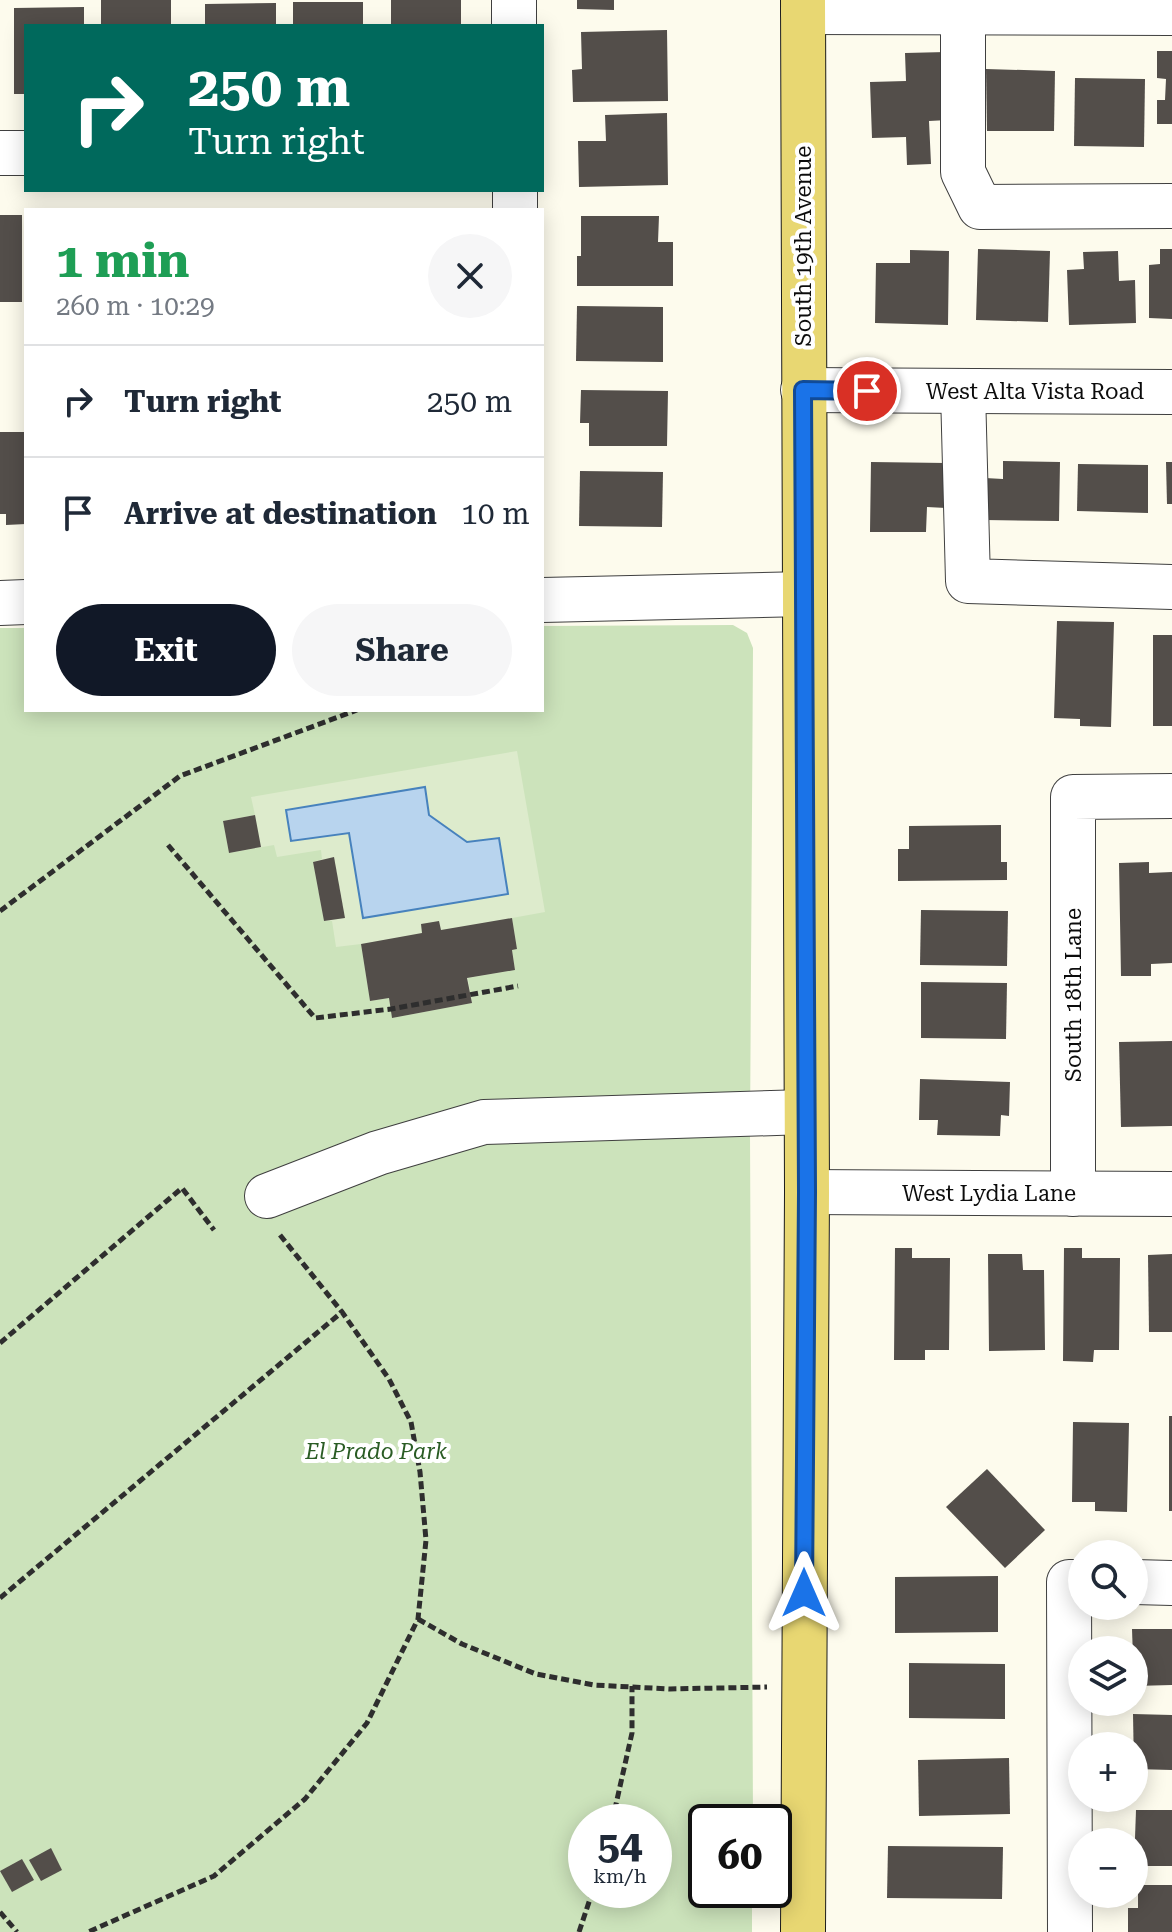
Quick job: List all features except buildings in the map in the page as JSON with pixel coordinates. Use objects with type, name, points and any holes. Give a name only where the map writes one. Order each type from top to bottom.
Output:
[{"type":"main road","name":"South 19th Avenue","points":[[803,6],[807,1192],[803,1932]]},
{"type":"street","points":[[514,0],[514,24]]},
{"type":"street","points":[[803,6],[963,13],[1172,13]]},
{"type":"street","points":[[963,13],[963,172],[980,207],[1172,206]]},
{"type":"street","points":[[0,153],[24,153]]},
{"type":"street","name":"West Alta Vista Road","points":[[803,390],[1172,392]]},
{"type":"street","points":[[963,391],[968,581],[1172,587]]},
{"type":"street","points":[[544,600],[805,594]]},
{"type":"street","points":[[0,603],[24,602]]},
{"type":"street","name":"South 18th Lane","points":[[1073,1194],[1073,797],[1172,796]]},
{"type":"street","points":[[274,1216],[378,1153],[484,1122],[806,1112]]},
{"type":"street","name":"West Lydia Lane","points":[[807,1192],[1172,1194]]},
{"type":"street","points":[[1148,1582],[1172,1583]]},
{"type":"street","points":[[1070,1932],[1074,1620]]},
{"type":"path","points":[[0,911],[180,776],[352,712]]},
{"type":"path","points":[[168,845],[315,1018],[391,1009],[518,986]]},
{"type":"path","points":[[0,1343],[182,1188],[214,1230]]},
{"type":"path","points":[[88,1932],[214,1876],[305,1799],[367,1723],[418,1619],[426,1540],[420,1472],[411,1422],[389,1379],[274,1216]]},
{"type":"path","points":[[0,1598],[342,1312]]},
{"type":"path","points":[[418,1619],[462,1644],[536,1674],[594,1685],[670,1689],[804,1688]]},
{"type":"path","points":[[616,1804],[632,1733],[632,1686]]},
{"type":"path","points":[[579,1932],[587,1908]]},
{"type":"path","points":[[0,1912],[17,1932]]},
{"type":"green space","name":"El Prado Park","points":[[733,625],[747,633],[753,648],[750,1133],[753,1804],[688,1804],[688,1908],[752,1908],[752,1932],[0,1932],[0,628],[24,628],[24,712],[544,712],[544,626]]},
{"type":"green space","points":[[517,751],[545,912],[512,918],[517,949],[512,950],[515,970],[468,978],[472,1003],[392,1018],[389,998],[370,1001],[361,944],[336,947],[332,921],[324,921],[313,862],[322,859],[321,850],[277,857],[274,845],[229,853],[223,821],[255,815],[251,797]]},
{"type":"water","points":[[425,787],[429,815],[467,842],[499,838],[508,894],[363,918],[349,833],[291,841],[286,810]]},
{"type":"route","points":[[804,1593],[807,1192],[803,390],[867,391]]}]
